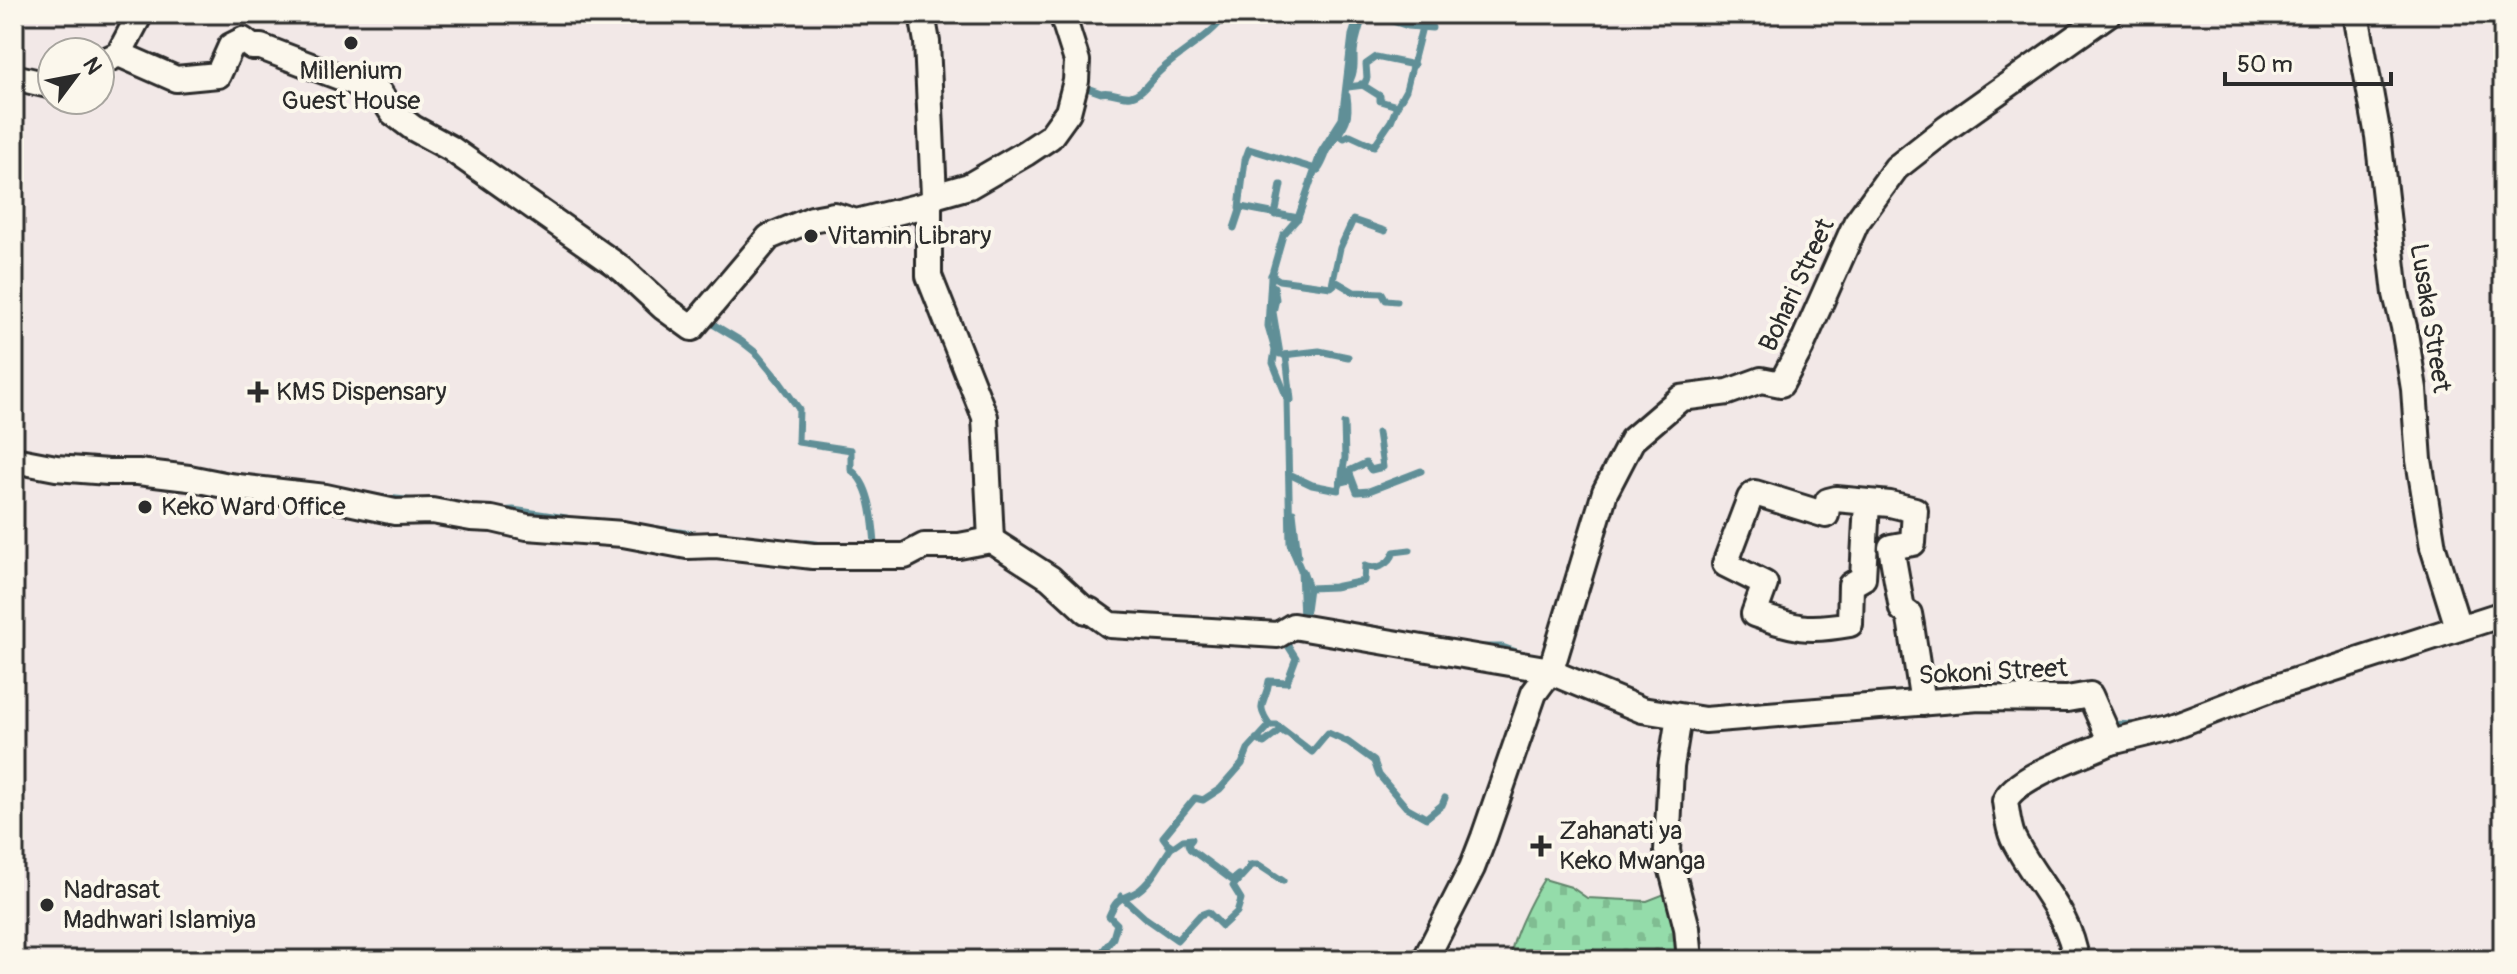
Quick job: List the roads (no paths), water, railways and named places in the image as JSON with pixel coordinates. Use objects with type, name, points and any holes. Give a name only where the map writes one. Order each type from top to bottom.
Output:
[{"type":"street","points":[[116,49],[140,14]]},
{"type":"street","points":[[14,460],[56,468],[189,478],[325,497],[395,512],[432,511],[527,527],[623,534],[687,546],[716,545],[813,556],[905,556],[924,546],[959,546],[991,540],[985,417],[929,276],[931,200],[927,42],[922,14]]},
{"type":"street","points":[[116,61],[176,79],[218,75],[231,46],[243,40],[252,47],[261,47],[379,92],[392,112],[413,128],[450,148],[622,269],[663,307],[692,328],[769,237],[812,219],[834,215],[856,222],[931,200],[969,186],[1050,137],[1068,112],[1076,81],[1077,61],[1062,14]]},
{"type":"street","name":"Bohari Street","points":[[1551,670],[1605,492],[1632,440],[1681,398],[1728,392],[1761,380],[1781,384],[1801,347],[1856,223],[1896,168],[2108,14]]},
{"type":"street","name":"Lusaka Street","points":[[2356,14],[2378,136],[2396,294],[2414,389],[2419,460],[2433,547],[2458,627]]},
{"type":"street","points":[[14,77],[36,82]]},
{"type":"street","points":[[1867,502],[1863,578],[1851,585],[1850,624],[1822,629],[1792,627],[1754,614],[1765,584],[1725,564],[1750,498],[1755,493],[1826,515],[1831,499],[1867,502],[1890,504],[1915,510],[1913,543],[1891,547],[1902,609],[1909,614],[1923,703]]},
{"type":"street","name":"Sokoni Street","points":[[991,540],[1050,578],[1086,611],[1110,625],[1278,635],[1293,626],[1551,670],[1623,704],[1676,717],[1718,720],[1769,713],[1979,698],[2067,699],[2090,695],[2111,742]]},
{"type":"street","points":[[2076,960],[2075,946],[2051,896],[2012,834],[2005,801],[2013,790],[2037,775],[2111,742],[2168,728],[2270,689],[2503,614]]},
{"type":"street","points":[[1425,960],[1472,868],[1534,693],[1551,670]]},
{"type":"street","points":[[1676,717],[1667,851],[1687,928],[1690,960]]},
{"type":"waterway","points":[[1087,88],[1127,96],[1138,93],[1163,68],[1212,30],[1226,14]]},
{"type":"waterway","points":[[1303,620],[1301,570],[1290,544],[1287,398],[1273,363],[1275,350],[1268,326],[1271,277],[1283,235],[1298,218],[1321,152],[1342,119],[1352,35],[1359,14]]},
{"type":"waterway","points":[[1350,81],[1355,45],[1364,14]]},
{"type":"waterway","points":[[1380,14],[1380,17],[1408,26],[1432,28]]},
{"type":"waterway","points":[[1361,84],[1380,96],[1380,101],[1397,106],[1406,90],[1422,27]]},
{"type":"waterway","points":[[1348,87],[1364,85],[1366,64],[1376,57],[1414,65]]},
{"type":"waterway","points":[[1318,170],[1345,124],[1347,96]]},
{"type":"waterway","points":[[1340,135],[1344,138],[1350,135],[1374,146],[1397,106]]},
{"type":"waterway","points":[[1239,208],[1249,149],[1316,169]]},
{"type":"waterway","points":[[1275,215],[1281,185]]},
{"type":"waterway","points":[[1234,228],[1241,207],[1298,218]]},
{"type":"waterway","points":[[1332,285],[1340,248],[1353,220],[1385,231]]},
{"type":"waterway","points":[[1271,275],[1279,280],[1331,287],[1337,282],[1354,292],[1382,293],[1386,300],[1397,301]]},
{"type":"waterway","points":[[1274,287],[1276,299],[1273,312],[1280,354]]},
{"type":"waterway","points":[[706,320],[755,352],[779,381],[799,409],[798,442],[851,450],[851,470],[858,476],[867,494],[875,544]]},
{"type":"waterway","points":[[1284,355],[1319,351],[1348,357]]},
{"type":"waterway","points":[[1286,355],[1291,400]]},
{"type":"waterway","points":[[1342,474],[1344,424]]},
{"type":"waterway","points":[[1349,471],[1366,463],[1371,470],[1383,467],[1378,433]]},
{"type":"waterway","points":[[1289,474],[1312,485],[1338,490],[1344,470],[1342,482],[1350,480],[1349,471],[1357,492],[1369,491],[1421,471]]},
{"type":"waterway","points":[[376,497],[416,501]]},
{"type":"waterway","points":[[499,511],[513,510],[566,518]]},
{"type":"waterway","points":[[1293,512],[1298,556]]},
{"type":"waterway","points":[[657,529],[700,535]]},
{"type":"waterway","points":[[796,545],[823,545]]},
{"type":"waterway","points":[[1309,588],[1364,581],[1365,566],[1378,567],[1389,560],[1394,552],[1410,550]]},
{"type":"waterway","points":[[1303,571],[1309,588],[1306,610]]},
{"type":"waterway","points":[[1096,960],[1113,938],[1117,924],[1109,916],[1115,904],[1143,887],[1171,848],[1163,837],[1195,798],[1203,800],[1220,789],[1242,764],[1248,749],[1270,725],[1262,703],[1269,681],[1287,682],[1296,658],[1287,644],[1289,637]]},
{"type":"waterway","points":[[1482,647],[1502,647],[1525,655]]},
{"type":"waterway","points":[[2112,724],[2138,725]]},
{"type":"waterway","points":[[1270,725],[1277,725],[1312,752],[1328,733],[1348,742],[1374,761],[1379,775],[1406,807],[1426,818],[1442,805],[1445,798]]},
{"type":"waterway","points":[[1256,739],[1264,743],[1281,730],[1285,733]]},
{"type":"waterway","points":[[1169,844],[1173,847],[1183,840],[1192,839],[1188,844],[1190,849],[1232,880],[1238,875]]},
{"type":"waterway","points":[[1250,865],[1259,865],[1283,881]]},
{"type":"waterway","points":[[1121,896],[1177,940],[1200,915],[1208,912],[1222,926],[1237,912],[1241,899],[1233,886],[1252,865]]},
{"type":"place","name":"Millenium Guest House","points":[[351,43]]},
{"type":"place","name":"Vitamin Library","points":[[811,236]]},
{"type":"place","name":"KMS Dispensary","points":[[258,392]]},
{"type":"place","name":"Keko Ward Office","points":[[145,507]]},
{"type":"place","name":"Zahanati ya Keko Mwanga","points":[[1541,846]]},
{"type":"place","name":"Nadrasat Madhwari Islamiya","points":[[47,905]]}]
